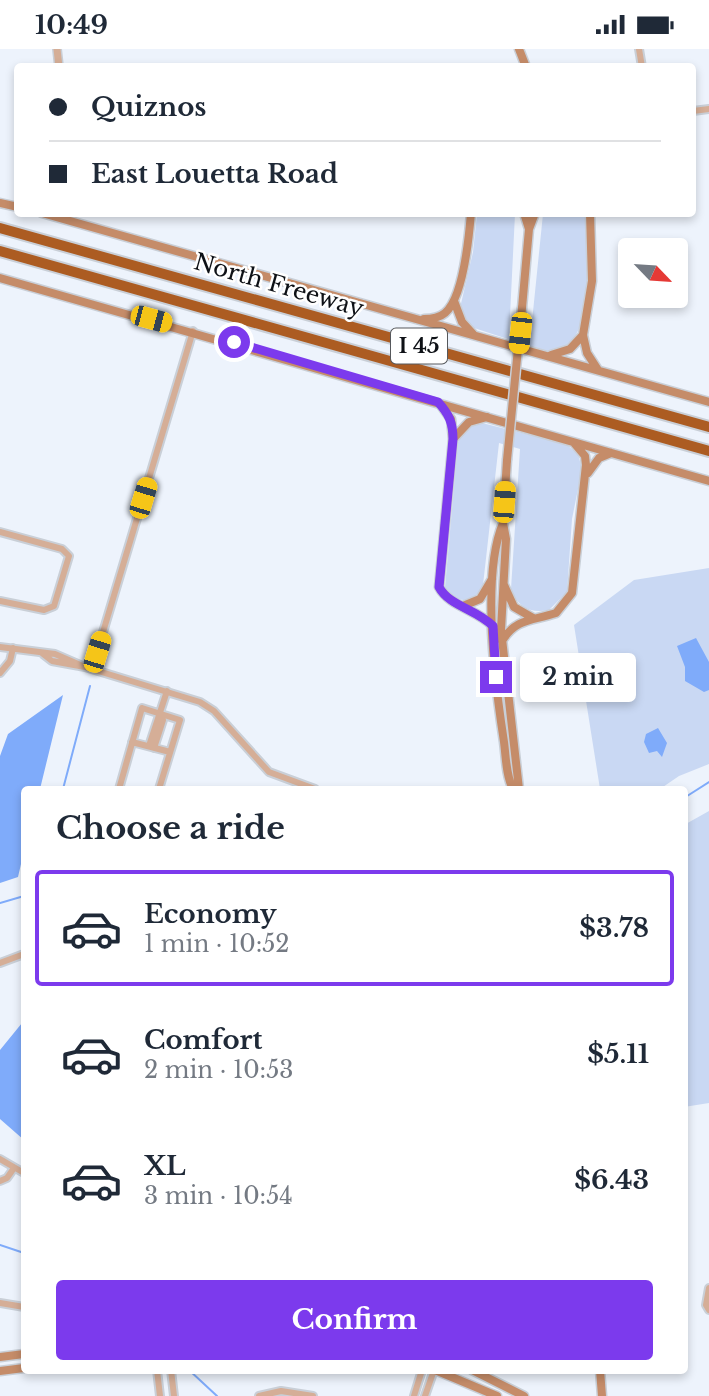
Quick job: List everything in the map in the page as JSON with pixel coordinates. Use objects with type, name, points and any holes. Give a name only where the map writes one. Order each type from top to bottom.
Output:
[{"type":"highway","name":"North Freeway","points":[[0,227],[709,427]]},
{"type":"highway","name":"North Freeway","points":[[0,251],[709,450]]},
{"type":"main road","points":[[419,320],[445,313],[454,301],[465,257],[470,217]]},
{"type":"main road","points":[[525,217],[529,229]]},
{"type":"main road","points":[[519,786],[502,642],[506,539],[503,523],[529,229],[533,217]]},
{"type":"main road","points":[[590,217],[592,281],[583,335],[587,353],[598,370]]},
{"type":"main road","points":[[80,218],[419,320],[709,402]]},
{"type":"main road","points":[[0,278],[193,331],[709,481]]},
{"type":"main road","points":[[454,301],[462,322],[476,336]]},
{"type":"main road","points":[[548,356],[570,349],[583,335]]},
{"type":"main road","points":[[438,402],[451,419],[453,439],[439,579],[443,595],[481,614],[493,626]]},
{"type":"main road","points":[[453,439],[469,422],[491,417]]},
{"type":"main road","points":[[502,642],[514,625],[556,613],[572,593],[578,517],[585,479],[584,456],[579,447],[569,440]]},
{"type":"main road","points":[[585,479],[599,457],[615,453]]},
{"type":"main road","points":[[503,523],[496,538],[493,626],[496,677],[513,786]]},
{"type":"main road","points":[[463,606],[480,599],[494,575]]},
{"type":"main road","points":[[503,580],[514,607],[533,618]]},
{"type":"main road","points":[[496,677],[506,687]]},
{"type":"main road","points":[[0,1357],[21,1354]]},
{"type":"main road","points":[[0,1371],[21,1368]]},
{"type":"main road","points":[[444,1374],[497,1396]]},
{"type":"main road","points":[[480,1374],[524,1396]]},
{"type":"main road","points":[[600,1374],[600,1396]]},
{"type":"street","points":[[88,669],[193,331]]},
{"type":"street","points":[[0,532],[62,549],[69,556],[54,606],[44,610],[0,601]]},
{"type":"street","points":[[0,646],[55,654],[63,661],[200,702],[214,711],[269,772],[307,786]]},
{"type":"street","points":[[0,673],[10,660],[13,648]]},
{"type":"street","points":[[152,747],[167,691]]},
{"type":"street","points":[[120,786],[142,708],[180,720],[168,751],[160,786]]},
{"type":"street","points":[[132,741],[168,751]]},
{"type":"street","points":[[0,963],[21,955]]},
{"type":"street","points":[[0,1159],[21,1172]]},
{"type":"street","points":[[0,1181],[7,1178],[14,1168]]},
{"type":"street","points":[[709,1289],[705,1305],[709,1310]]},
{"type":"street","points":[[0,1303],[21,1306]]},
{"type":"street","points":[[157,1374],[160,1396]]},
{"type":"street","points":[[171,1374],[174,1396]]},
{"type":"street","points":[[421,1374],[414,1395],[425,1396],[433,1374]]},
{"type":"street","points":[[259,1396],[281,1391],[313,1396]]},
{"type":"shaded area","points":[[477,217],[515,217],[509,336],[530,341],[543,217],[585,217],[586,298],[582,320],[574,338],[562,349],[544,351],[468,326],[460,308],[473,252]]},
{"type":"shaded area","points":[[478,422],[566,444],[578,454],[582,469],[572,519],[567,592],[549,610],[536,611],[526,608],[517,600],[511,589],[520,449],[499,443],[483,585],[475,596],[465,600],[454,597],[445,587],[458,442],[466,427]]},
{"type":"shaded area","points":[[709,568],[709,764],[679,776],[664,786],[600,786],[574,625],[634,580]]},
{"type":"shaded area","points":[[709,811],[709,1103],[688,1106],[688,823]]},
{"type":"water","points":[[696,638],[709,662],[709,690],[704,692],[685,681],[685,667],[677,646]]},
{"type":"water","points":[[63,695],[41,786],[21,786],[21,864],[18,877],[0,883],[0,756],[8,734]]},
{"type":"water","points":[[658,728],[667,743],[662,757],[657,751],[649,753],[644,742],[646,734]]},
{"type":"water","points":[[21,1024],[21,1137],[0,1119],[0,1050]]},
{"type":"waterway","points":[[64,786],[90,686]]},
{"type":"waterway","points":[[688,795],[709,782]]},
{"type":"waterway","points":[[0,903],[21,897]]},
{"type":"waterway","points":[[0,1245],[21,1252]]},
{"type":"waterway","points":[[193,1374],[217,1396]]},
{"type":"route","points":[[234,342],[438,402],[446,410],[451,419],[453,439],[439,587],[447,599],[481,614],[493,626],[496,677]]}]
